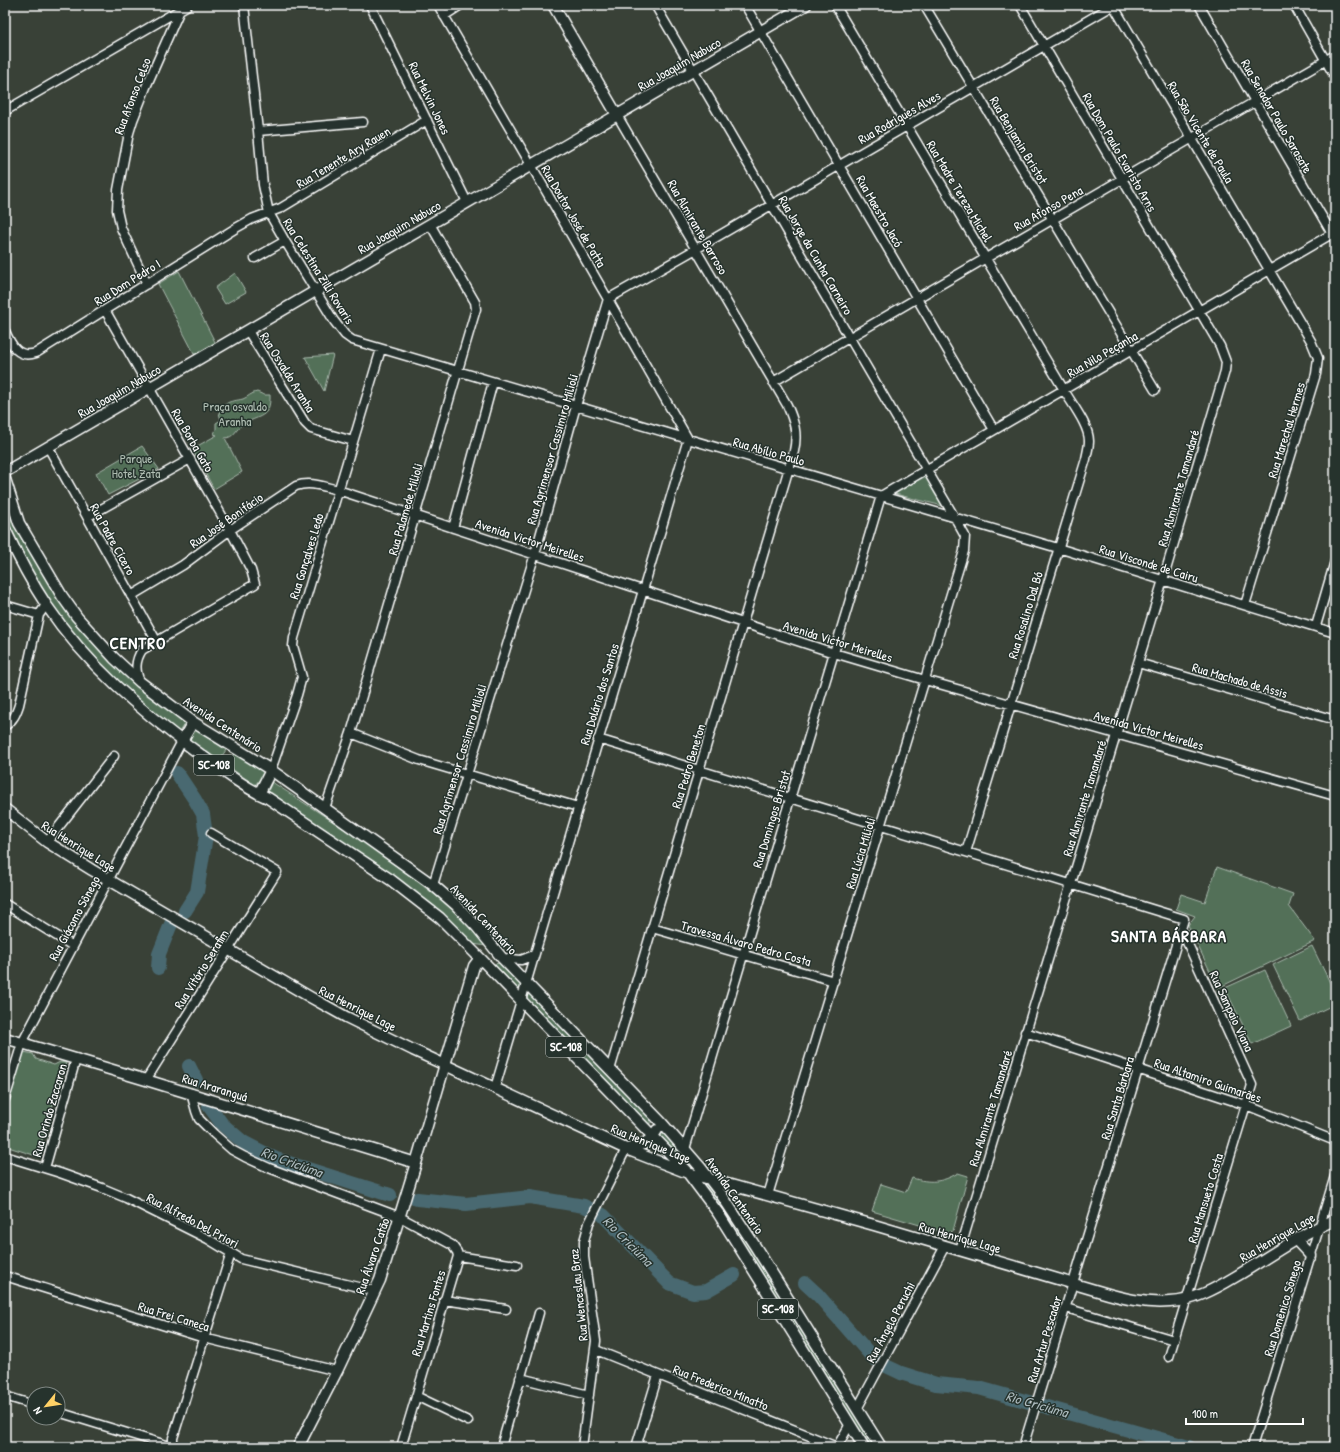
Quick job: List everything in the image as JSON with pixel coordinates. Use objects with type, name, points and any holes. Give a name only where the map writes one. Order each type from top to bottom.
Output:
[{"type":"main road","name":"Rua Almirante Barroso","points":[[553,5],[618,115]]},
{"type":"main road","name":"Rua Joaquim Nabuco","points":[[5,472],[806,5]]},
{"type":"main road","name":"Avenida Centenário","points":[[5,479],[19,523],[62,596],[100,643],[140,682],[193,722],[271,770],[433,885],[456,905],[477,927],[502,958],[661,1122],[709,1179],[754,1246],[881,1447]]},
{"type":"main road","name":"Avenida Centenário","points":[[5,528],[20,559],[46,605],[72,639],[104,674],[148,714],[216,766],[268,798],[391,880],[434,914],[688,1173],[730,1232],[864,1447]]},
{"type":"main road","points":[[182,741],[193,722]]},
{"type":"main road","points":[[260,794],[271,770]]},
{"type":"main road","name":"Rua Henrique Lage","points":[[5,809],[47,842],[228,950],[346,1017],[445,1065],[626,1149],[688,1173],[960,1250],[1110,1295],[1140,1301],[1171,1302],[1187,1299],[1223,1284],[1320,1226],[1335,1220]]},
{"type":"main road","points":[[476,958],[488,955],[502,958]]},
{"type":"main road","name":"Rua Álvaro Catão","points":[[298,1447],[337,1371],[375,1291],[400,1217],[476,958]]},
{"type":"main road","name":"Rua Araranguá","points":[[5,1038],[191,1093],[416,1163]]},
{"type":"main road","points":[[626,1149],[642,1145],[653,1136],[661,1122]]},
{"type":"main road","points":[[1296,1240],[1311,1256]]},
{"type":"street","points":[[5,111],[158,23],[180,7],[188,5]]},
{"type":"street","name":"Rua Celestina Zilli Rovaris","points":[[244,5],[263,185],[269,213],[315,291],[334,321],[345,335],[361,343],[576,406]]},
{"type":"street","name":"Rua Melvin Jones","points":[[370,5],[467,202]]},
{"type":"street","name":"Rua Doutor José de Patta","points":[[438,5],[688,439]]},
{"type":"street","points":[[444,16],[461,5]]},
{"type":"street","name":"Rua Jorge da Cunha Carneiro","points":[[656,5],[955,518]]},
{"type":"street","name":"Rua Maestro Jacó","points":[[745,5],[994,430]]},
{"type":"street","name":"Rua Madre Tereza Michel","points":[[835,5],[1064,390]]},
{"type":"street","name":"Rua Benjamin Bristot","points":[[924,5],[1155,390]]},
{"type":"street","name":"Rua Dom Paulo Evaristo Arns","points":[[1020,5],[1199,311]]},
{"type":"street","name":"Rua Rodrigues Alves","points":[[696,250],[1113,5]]},
{"type":"street","name":"Rua São Vicente de Paula","points":[[1113,5],[1269,270]]},
{"type":"street","name":"Rua Senador Paulo Sarasate","points":[[1199,5],[1334,235]]},
{"type":"street","points":[[1294,5],[1335,76]]},
{"type":"street","name":"Rua Afonso Celso","points":[[147,284],[121,228],[117,210],[120,174],[129,133],[146,87],[180,7]]},
{"type":"street","points":[[158,23],[165,25],[170,32]]},
{"type":"street","name":"Rua Afonso Pena","points":[[773,382],[1335,55]]},
{"type":"street","name":"Rua Almirante Barroso","points":[[618,115],[787,405],[795,424],[796,444],[789,469]]},
{"type":"street","name":"Rua Tenente Ary Rauen","points":[[269,213],[281,208],[427,120]]},
{"type":"street","points":[[258,131],[363,122]]},
{"type":"street","name":"Rua Dom Pedro I","points":[[5,331],[13,348],[22,353],[32,354],[236,228],[252,219],[269,213]]},
{"type":"street","name":"Rua Palamede Milioli","points":[[325,808],[351,733],[476,309],[475,302],[430,224]]},
{"type":"street","name":"Rua Nilo Peçanha","points":[[881,496],[1269,270],[1334,235]]},
{"type":"street","points":[[255,258],[285,241]]},
{"type":"street","points":[[608,299],[696,250]]},
{"type":"street","name":"Rua Marechal Hermes","points":[[1245,605],[1318,366],[1318,358],[1311,340],[1269,270]]},
{"type":"street","name":"Rua Agrimensor Cassimiro Milioli","points":[[433,885],[535,554],[576,406],[608,299]]},
{"type":"street","name":"Rua Borba Gato","points":[[105,310],[230,530],[252,574],[255,584],[157,642]]},
{"type":"street","name":"Rua Almirante Tamandaré","points":[[960,1250],[1117,734],[1225,371],[1226,362],[1224,354],[1199,311]]},
{"type":"street","name":"Rua Osvaldo Aranha","points":[[248,331],[305,422],[311,429],[353,441]]},
{"type":"street","name":"Rua Gonçalves Ledo","points":[[271,770],[300,687],[302,676],[296,661],[293,646],[294,638],[381,349]]},
{"type":"street","points":[[453,528],[494,382]]},
{"type":"street","name":"Rua Rosalino Dal Bó","points":[[966,852],[1086,460],[1089,442],[1087,430],[1064,390]]},
{"type":"street","name":"Rua Abílio Paulo","points":[[576,406],[955,518]]},
{"type":"street","name":"Rua Dolário dos Santos","points":[[495,1088],[688,439]]},
{"type":"street","name":"Rua Padre Cícero","points":[[48,447],[157,642]]},
{"type":"street","points":[[87,517],[190,459]]},
{"type":"street","name":"Rua Pedro Beneton","points":[[610,1070],[789,469]]},
{"type":"street","name":"Rua José Bonifácio","points":[[131,596],[183,565],[230,530],[300,485],[304,483],[313,484],[338,490]]},
{"type":"street","name":"Avenida Victor Meirelles","points":[[338,490],[834,653],[1335,796]]},
{"type":"street","name":"Rua Domingos Bristot","points":[[685,1149],[881,496]]},
{"type":"street","name":"Rua Visconde de Cairu","points":[[955,518],[1335,633]]},
{"type":"street","name":"Rua Lúcia Milioli","points":[[768,1195],[964,551],[965,536],[955,518]]},
{"type":"street","points":[[1316,626],[1335,561]]},
{"type":"street","points":[[5,605],[39,615]]},
{"type":"street","points":[[5,726],[12,721],[16,715],[39,615],[46,605]]},
{"type":"street","points":[[140,682],[137,674],[137,658],[142,650],[157,642]]},
{"type":"street","name":"Rua Machado de Assis","points":[[1138,663],[1335,720]]},
{"type":"street","points":[[351,733],[419,760],[578,807]]},
{"type":"street","points":[[598,739],[1071,884]]},
{"type":"street","name":"Rua Giácomo Sônego","points":[[5,1099],[22,1043],[182,741]]},
{"type":"street","points":[[47,842],[114,756]]},
{"type":"street","name":"Rua Vitório Serafim","points":[[146,1080],[276,872],[211,833]]},
{"type":"street","name":"Rua Santa Bárbara","points":[[1071,884],[1184,919],[1073,1284]]},
{"type":"street","points":[[5,904],[73,946]]},
{"type":"street","name":"Travessa Álvaro Pedro Costa","points":[[652,928],[834,981]]},
{"type":"street","name":"Rua Sampaio Viana","points":[[1181,930],[1252,1085],[1246,1105]]},
{"type":"street","points":[[502,958],[521,960],[534,955]]},
{"type":"street","name":"Rua Altamiro Guimarães","points":[[1026,1032],[1246,1105],[1335,1141]]},
{"type":"street","name":"Rua Orindo Zaccaron","points":[[45,1168],[76,1059]]},
{"type":"street","name":"Rua Martins Fontes","points":[[191,1093],[196,1112],[206,1127],[222,1142],[245,1157],[269,1168],[400,1217],[452,1245],[457,1252],[458,1256],[401,1447]]},
{"type":"street","name":"Rua Mansueto Costa","points":[[1169,1357],[1246,1105]]},
{"type":"street","name":"Rua Wenceslau Braz","points":[[582,1447],[596,1350],[583,1248],[586,1232],[598,1204],[626,1149]]},
{"type":"street","name":"Rua Alfredo Del Priori","points":[[5,1156],[45,1168],[126,1198],[208,1239],[241,1259],[375,1291]]},
{"type":"street","name":"Rua Domênico Sônego","points":[[1252,1447],[1335,1176]]},
{"type":"street","name":"Rua Ângelo Peruchi","points":[[857,1409],[945,1246]]},
{"type":"street","points":[[66,1414],[174,1447],[173,1438],[231,1253]]},
{"type":"street","points":[[458,1256],[517,1265]]},
{"type":"street","name":"Rua Frei Caneca","points":[[5,1276],[204,1338],[337,1371]]},
{"type":"street","name":"Rua Artur Pescador","points":[[1023,1447],[1073,1284]]},
{"type":"street","points":[[444,1300],[506,1309]]},
{"type":"street","points":[[1066,1308],[1174,1340]]},
{"type":"street","points":[[501,1447],[539,1313]]},
{"type":"street","name":"Rua Frederico Minatto","points":[[596,1350],[837,1447]]},
{"type":"street","points":[[636,1447],[658,1375]]},
{"type":"street","points":[[520,1378],[589,1395]]},
{"type":"street","points":[[5,1396],[26,1403]]},
{"type":"street","points":[[416,1396],[468,1421]]},
{"type":"street","points":[[837,1447],[850,1424]]},
{"type":"street","points":[[1334,1447],[1335,1442]]},
{"type":"green space","points":[[179,271],[216,344],[196,357],[158,284]]},
{"type":"green space","points":[[235,273],[246,292],[225,304],[215,288]]},
{"type":"green space","points":[[333,355],[324,391],[305,357]]},
{"type":"green space","name":"Praça osvaldo Aranha","points":[[257,392],[264,395],[270,395],[270,403],[266,412],[242,425],[231,437],[225,438],[242,472],[214,489],[192,449],[217,435],[214,434],[216,423],[221,420],[219,413],[226,404],[243,399]]},
{"type":"green space","name":"Parque Hotel Zata","points":[[142,446],[159,469],[108,495],[96,473]]},
{"type":"green space","points":[[928,474],[947,507],[895,494]]},
{"type":"green space","points":[[5,494],[72,616],[186,721],[179,732],[130,693],[98,663],[63,622],[20,554],[5,520]]},
{"type":"green space","points":[[193,728],[226,750],[218,762],[186,741]]},
{"type":"green space","points":[[234,753],[265,773],[255,785],[226,765]]},
{"type":"green space","points":[[272,782],[355,836],[447,904],[487,946],[472,944],[438,911],[383,868],[268,791]]},
{"type":"green space","points":[[1217,867],[1293,894],[1289,906],[1315,941],[1218,988],[1188,925],[1195,916],[1176,909],[1181,894],[1205,902]]},
{"type":"green space","points":[[1312,946],[1335,993],[1335,1004],[1300,1021],[1273,965]]},
{"type":"green space","points":[[503,963],[651,1117],[649,1129],[492,964]]},
{"type":"green space","points":[[1265,970],[1291,1026],[1252,1044],[1225,988]]},
{"type":"green space","points":[[24,1052],[33,1054],[36,1059],[54,1065],[60,1062],[66,1063],[37,1156],[5,1146],[5,1112]]},
{"type":"green space","points":[[664,1131],[699,1171],[732,1216],[878,1447],[867,1447],[756,1269],[659,1139]]},
{"type":"green space","points":[[958,1173],[968,1176],[953,1231],[947,1233],[872,1211],[881,1184],[906,1192],[912,1178],[924,1181],[935,1181],[946,1179]]},
{"type":"waterway","name":"Rio Criciúma","points":[[177,773],[203,814],[206,836],[197,892],[185,911]]},
{"type":"waterway","name":"Rio Criciúma","points":[[158,968],[159,954],[171,924]]},
{"type":"waterway","name":"Rio Criciúma","points":[[189,1066],[196,1080]]},
{"type":"waterway","name":"Rio Criciúma","points":[[209,1106],[222,1124],[243,1142],[276,1159],[390,1195]]},
{"type":"waterway","name":"Rio Criciúma","points":[[417,1199],[466,1204],[530,1197],[584,1206],[603,1215],[669,1283],[693,1292],[706,1291],[734,1275]]},
{"type":"waterway","name":"Rio Criciúma","points":[[805,1283],[818,1295],[874,1359]]},
{"type":"waterway","name":"Rio Criciúma","points":[[884,1365],[901,1373],[936,1384],[979,1388],[1189,1447]]},
{"type":"district","name":"CENTRO","points":[[138,643]]},
{"type":"district","name":"SANTA BÁRBARA","points":[[1169,936]]}]
